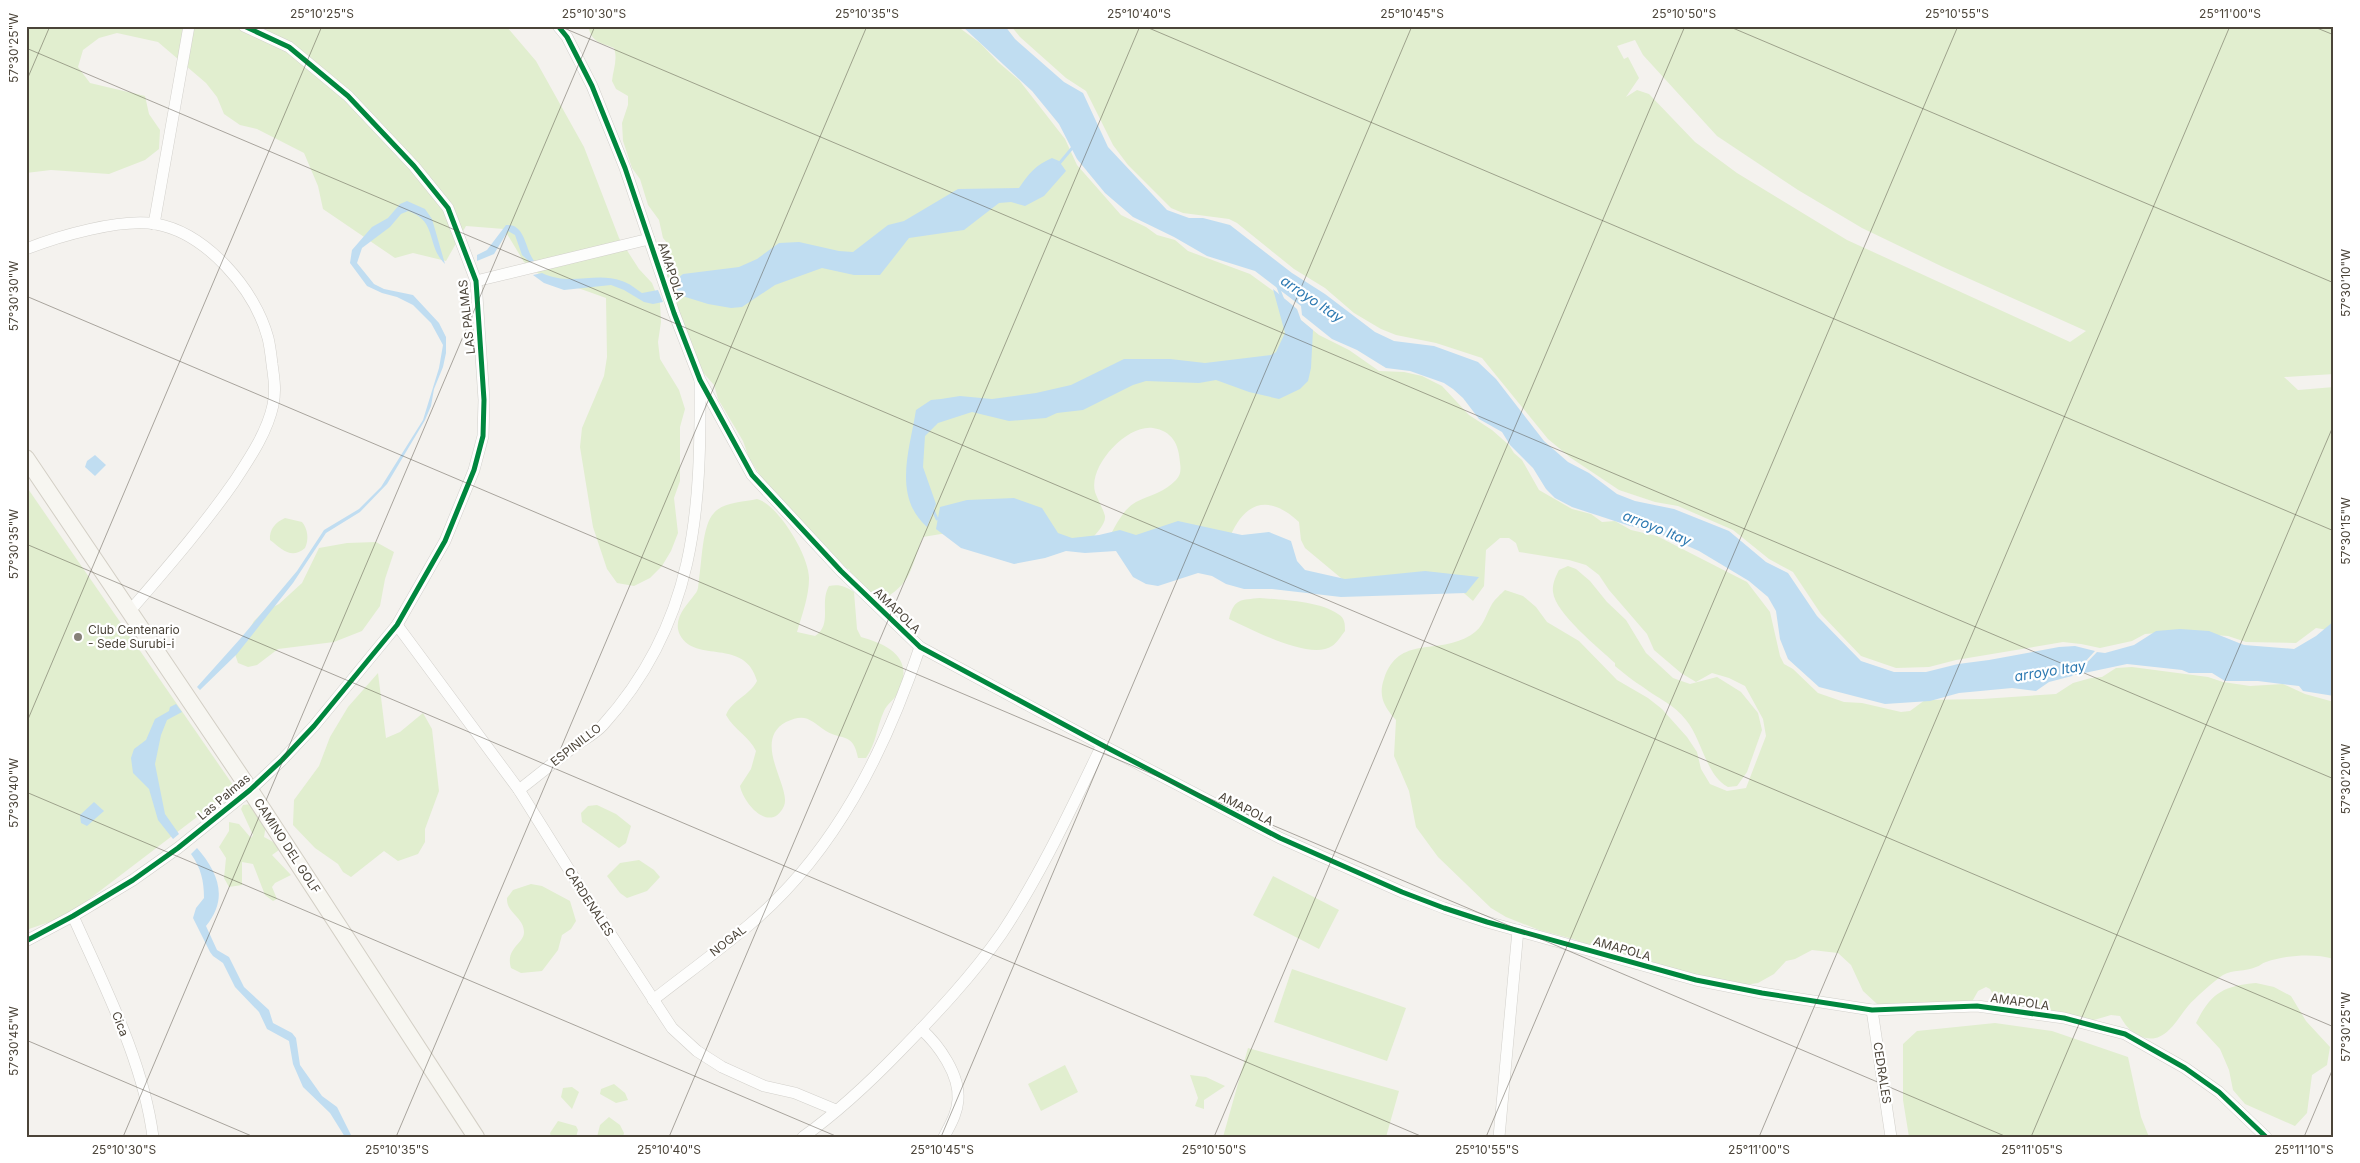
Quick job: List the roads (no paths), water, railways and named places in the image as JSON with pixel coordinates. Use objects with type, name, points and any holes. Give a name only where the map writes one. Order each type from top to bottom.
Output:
[{"type":"street","points":[[154,224],[189,26]]},
{"type":"street","name":"LAS PALMAS","points":[[244,26],[289,47],[311,65],[348,96],[414,166],[448,208],[476,281],[484,400],[483,436],[474,470],[445,541],[397,625]]},
{"type":"street","name":"AMAPOLA","points":[[558,26],[567,37],[592,86],[626,168],[674,314],[700,380],[752,474],[841,571],[920,647],[1280,838],[1402,892],[1479,919],[1696,980],[1762,993],[1872,1010],[1977,1006],[2064,1018],[2125,1034],[2192,1072],[2219,1092],[2266,1137]]},
{"type":"street","points":[[26,249],[114,225],[154,224],[170,228],[193,238],[215,254],[233,273],[255,306],[268,337],[275,386],[273,405],[267,424],[249,460],[191,540],[129,612]]},
{"type":"street","points":[[476,281],[650,239]]},
{"type":"street","name":"ESPINILLO","points":[[519,790],[602,726],[644,670],[677,602],[687,565],[695,517],[699,475],[700,380]]},
{"type":"street","name":"CAMINO DEL GOLF","points":[[26,458],[250,790],[476,1137]]},
{"type":"street","name":"CARDENALES","points":[[397,625],[519,790],[672,1028],[697,1051],[722,1068],[764,1086],[795,1094],[836,1110]]},
{"type":"street","name":"Las Palmas","points":[[26,940],[73,916],[133,880],[178,848],[250,790],[314,726],[397,625]]},
{"type":"street","name":"NOGAL","points":[[653,1000],[750,925],[798,877],[840,823],[862,785],[890,727],[920,647]]},
{"type":"street","points":[[803,1137],[870,1081],[968,978],[1001,933],[1028,890],[1062,828],[1102,745]]},
{"type":"street","name":"Cica","points":[[73,916],[114,1008],[136,1068],[153,1137]]},
{"type":"street","points":[[1499,1137],[1518,930]]},
{"type":"street","name":"CEDRALES","points":[[1872,1010],[1891,1137]]},
{"type":"street","points":[[921,1029],[940,1047],[957,1085],[958,1100],[954,1118],[944,1137]]},
{"type":"water","name":"arroyo Itay","points":[[962,26],[1005,26],[1015,39],[1064,82],[1083,93],[1108,147],[1167,210],[1189,218],[1203,218],[1230,225],[1292,273],[1325,294],[1375,332],[1394,341],[1434,346],[1478,362],[1496,379],[1544,441],[1568,462],[1589,473],[1617,494],[1635,501],[1674,509],[1729,531],[1766,562],[1788,573],[1817,616],[1861,661],[1894,672],[1926,672],[1958,664],[2059,647],[2075,646],[2095,651],[2072,676],[2049,682],[2036,691],[2012,688],[1959,693],[1930,701],[1885,704],[1819,687],[1788,659],[1780,639],[1776,611],[1768,597],[1749,581],[1699,551],[1651,530],[1630,526],[1572,507],[1555,498],[1546,489],[1533,468],[1510,445],[1502,432],[1479,419],[1463,398],[1444,383],[1410,371],[1386,368],[1357,350],[1332,339],[1302,315],[1301,306],[1255,271],[1207,256],[1133,217],[1105,193],[1077,159],[1059,124],[1032,91]]},
{"type":"water","points":[[1052,158],[1059,161],[1066,171],[1044,196],[1025,206],[1011,202],[999,203],[964,230],[909,238],[880,275],[854,275],[822,268],[775,285],[742,307],[731,308],[708,304],[679,295],[674,281],[683,274],[739,267],[757,259],[779,243],[799,242],[839,251],[853,252],[888,225],[904,221],[958,189],[1019,188],[1033,170]]},
{"type":"water","points":[[407,201],[425,209],[432,219],[445,264],[435,250],[428,227],[424,221],[408,211],[401,214],[390,227],[362,248],[357,263],[374,284],[384,289],[413,295],[439,323],[446,337],[446,353],[443,367],[434,389],[431,406],[425,420],[387,484],[360,512],[326,533],[293,583],[237,654],[200,690],[197,687],[297,571],[324,530],[359,509],[381,487],[423,420],[439,368],[443,345],[431,323],[413,305],[367,286],[350,263],[352,250],[372,227],[388,218],[400,204]]},
{"type":"water","points":[[506,225],[518,228],[535,262],[532,264],[522,255],[515,235],[508,231],[494,254],[477,261],[477,255],[487,250]]},
{"type":"water","points":[[542,273],[563,279],[612,278],[627,283],[642,293],[658,290],[663,302],[653,304],[644,302],[624,290],[611,285],[564,290],[544,283],[533,275]]},
{"type":"water","points":[[1273,289],[1297,309],[1301,320],[1313,330],[1311,368],[1308,381],[1300,389],[1279,399],[1249,392],[1216,380],[1199,383],[1146,381],[1133,385],[1083,410],[1057,413],[1046,418],[1009,421],[972,412],[938,423],[925,436],[923,467],[936,504],[927,527],[916,515],[907,487],[908,456],[916,410],[931,400],[960,396],[992,399],[1036,393],[1071,385],[1124,359],[1170,359],[1205,363],[1271,355],[1276,352],[1285,333]]},
{"type":"water","points":[[95,455],[106,465],[95,476],[85,467],[87,461]]},
{"type":"water","points":[[1014,498],[1042,508],[1058,533],[1072,538],[1120,530],[1136,535],[1178,521],[1242,535],[1269,532],[1291,541],[1297,561],[1305,570],[1345,579],[1425,571],[1479,577],[1466,593],[1341,597],[1272,589],[1244,589],[1226,584],[1212,576],[1198,573],[1158,586],[1146,584],[1133,577],[1116,551],[1085,553],[1066,551],[1045,558],[1014,564],[961,548],[936,529],[940,507],[967,500]]},
{"type":"water","points":[[2334,621],[2334,696],[2303,691],[2299,686],[2258,681],[2225,681],[2212,673],[2189,673],[2182,670],[2127,664],[2075,675],[2097,652],[2105,653],[2134,645],[2156,631],[2180,629],[2209,631],[2244,645],[2294,649],[2316,636]]},
{"type":"water","points":[[176,704],[182,712],[167,720],[161,735],[155,764],[165,814],[179,834],[173,839],[158,820],[149,789],[133,773],[131,758],[134,749],[146,740],[155,719],[169,711],[170,707]]},
{"type":"water","points":[[94,802],[104,811],[87,826],[81,823],[80,815]]},
{"type":"water","points":[[197,848],[210,866],[218,886],[217,905],[213,916],[206,926],[217,950],[229,957],[244,987],[269,1010],[273,1023],[292,1033],[296,1038],[300,1065],[322,1096],[337,1107],[352,1137],[345,1137],[330,1113],[303,1087],[293,1064],[289,1041],[267,1029],[259,1012],[235,987],[223,963],[210,952],[193,918],[196,908],[204,898],[201,875],[191,854]]},
{"type":"waterway","points":[[1058,165],[1073,147]]},
{"type":"waterway","name":"arroyo Itay","points":[[1278,287],[1283,300]]},
{"type":"waterway","points":[[932,508],[937,519]]},
{"type":"place","name":"Club Centenario - Sede Surubi-i","points":[[78,637]]}]
